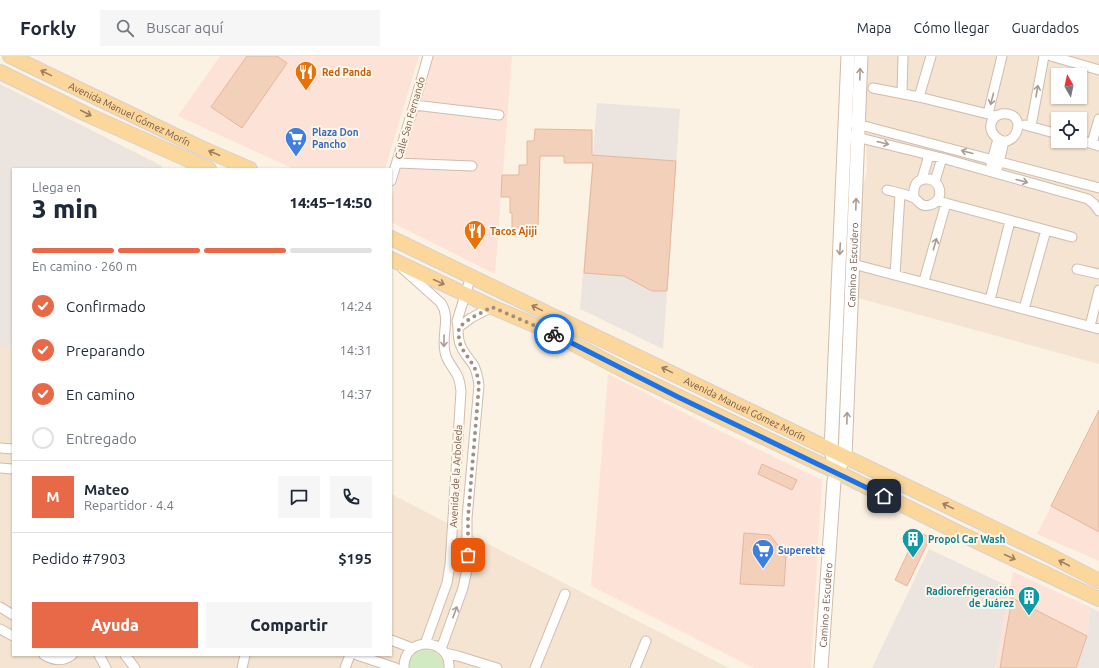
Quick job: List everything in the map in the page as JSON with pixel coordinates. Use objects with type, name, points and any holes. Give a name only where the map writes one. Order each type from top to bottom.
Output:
[{"type":"main road","name":"Avenida Manuel Gómez Morín","points":[[10,56],[248,168]]},
{"type":"main road","name":"Avenida Manuel Gómez Morín","points":[[0,72],[86,114],[207,168]]},
{"type":"main road","name":"Avenida Manuel Gómez Morín","points":[[392,238],[1047,554],[1099,581]]},
{"type":"main road","name":"Avenida Manuel Gómez Morín","points":[[394,261],[492,307],[553,333],[699,407],[1099,599]]},
{"type":"street","name":"Calle San Fernando","points":[[392,178],[428,56]]},
{"type":"street","name":"Camino a Escudero","points":[[837,472],[831,450],[850,126],[848,56]]},
{"type":"street","name":"Camino a Escudero","points":[[821,668],[834,481],[837,472],[846,457],[858,137],[850,126],[861,56]]},
{"type":"street","points":[[902,93],[903,56]]},
{"type":"street","points":[[919,97],[930,56]]},
{"type":"street","points":[[1002,56],[991,126],[994,135],[1001,140],[1014,138],[1017,134],[1018,123]]},
{"type":"street","points":[[1031,126],[1044,56]]},
{"type":"street","points":[[1051,56],[1099,70]]},
{"type":"street","points":[[873,88],[902,93],[992,115],[1006,114],[1011,116],[1018,123],[1051,132]]},
{"type":"street","points":[[414,105],[499,115]]},
{"type":"street","points":[[1096,144],[1099,119]]},
{"type":"street","points":[[850,126],[939,145],[1099,188]]},
{"type":"street","points":[[858,137],[936,156],[1088,200],[1097,207],[1099,193]]},
{"type":"street","points":[[992,173],[1001,140]]},
{"type":"street","points":[[935,181],[936,156],[939,145]]},
{"type":"street","points":[[936,156],[922,179],[916,184],[913,190],[914,197],[918,203],[924,206],[942,202],[1072,237]]},
{"type":"street","points":[[397,163],[472,166]]},
{"type":"street","points":[[922,179],[929,178],[935,181],[940,187],[942,202],[924,282]]},
{"type":"street","points":[[887,190],[914,197]]},
{"type":"street","points":[[895,275],[900,194]]},
{"type":"street","points":[[990,300],[1010,220]]},
{"type":"street","points":[[1024,309],[1046,230]]},
{"type":"street","points":[[394,261],[441,304],[458,324],[492,307]]},
{"type":"street","points":[[853,264],[1094,328],[1099,290]]},
{"type":"street","points":[[1077,269],[1099,274]]},
{"type":"street","name":"Avenida de la Arboleda","points":[[443,651],[463,588],[467,569],[468,518],[479,385],[474,366],[463,351],[460,343],[458,337],[458,324],[471,276]]},
{"type":"street","name":"Avenida de la Arboleda","points":[[425,644],[447,583],[453,530],[460,384],[457,374],[451,366],[445,353],[445,309]]},
{"type":"street","points":[[460,408],[476,409]]},
{"type":"street","points":[[0,448],[12,449]]},
{"type":"street","points":[[0,468],[12,469]]},
{"type":"street","points":[[453,530],[468,532]]},
{"type":"street","points":[[535,668],[564,594]]},
{"type":"street","points":[[0,607],[12,613]]},
{"type":"street","points":[[0,628],[12,635]]},
{"type":"street","points":[[392,640],[412,648]]},
{"type":"street","points":[[635,668],[646,641]]},
{"type":"street","points":[[404,668],[406,656],[412,648],[425,644],[436,646],[443,651],[497,668]]},
{"type":"street","points":[[443,651],[448,659],[449,668]]},
{"type":"street","points":[[46,656],[55,660],[69,658],[71,656]]},
{"type":"street","points":[[100,656],[106,668]]},
{"type":"street","points":[[126,656],[136,668]]},
{"type":"street","points":[[242,668],[245,656]]},
{"type":"street","points":[[345,668],[350,656]]},
{"type":"street","points":[[360,656],[396,668]]},
{"type":"shaded area","points":[[220,56],[312,56],[288,112],[313,56],[419,56],[385,168],[292,168],[178,116]]},
{"type":"shaded area","points":[[433,56],[512,56],[495,274],[392,222],[392,197]]},
{"type":"shaded area","points":[[867,56],[1099,56],[1099,364],[858,298],[862,187],[867,170],[865,113]]},
{"type":"shaded area","points":[[0,84],[162,166],[161,168],[12,168],[12,349],[0,347]]},
{"type":"shaded area","points":[[597,103],[680,109],[663,349],[580,309]]},
{"type":"shaded area","points":[[0,347],[12,349],[12,656],[392,656],[392,495],[729,668],[0,668]]},
{"type":"shaded area","points":[[608,374],[718,430],[822,480],[811,668],[754,668],[591,586]]},
{"type":"shaded area","points":[[1099,411],[1099,561],[1037,534]]},
{"type":"shaded area","points":[[929,549],[1010,587],[995,668],[872,668]]},
{"type":"shaded area","name":"Radiorefrigeración de Juárez","points":[[1013,572],[1090,607],[1088,630],[1076,668],[995,668]]},
{"type":"shaded area","points":[[1090,607],[1099,612],[1099,668],[1076,668],[1088,630]]},
{"type":"green space","points":[[425,649],[438,654],[442,660],[444,668],[409,668],[411,658],[418,651]]},
{"type":"building","points":[[247,56],[277,56],[287,63],[242,128],[211,107]]},
{"type":"building","points":[[535,129],[592,130],[592,155],[676,161],[667,291],[652,291],[624,276],[584,273],[593,163],[564,163],[564,156],[540,156],[538,225],[531,225],[531,228],[512,228],[510,197],[501,197],[502,175],[519,175],[519,165],[527,165],[527,141],[534,141]]},
{"type":"building","points":[[1099,410],[1099,532],[1051,506]]},
{"type":"building","points":[[762,464],[797,480],[792,490],[758,474]]},
{"type":"building","name":"Propol Car Wash","points":[[918,531],[930,538],[907,586],[895,580]]},
{"type":"building","name":"Superette","points":[[744,533],[770,535],[786,556],[784,586],[740,584]]},
{"type":"building","name":"Radiorefrigeración de Juárez","points":[[1012,598],[1087,636],[1076,668],[1000,668]]},
{"type":"way so far","points":[[468,555],[468,518],[479,385],[474,366],[463,351],[460,343],[458,337],[459,327],[471,318],[492,307],[554,334]]},
{"type":"place","name":"Red Panda","points":[[306,92]]},
{"type":"place","name":"Plaza Don Pancho","points":[[296,158]]},
{"type":"place","name":"Tacos Ajiji","points":[[475,250]]},
{"type":"place","name":"Propol Car Wash","points":[[913,558]]},
{"type":"place","name":"Superette","points":[[763,570]]},
{"type":"place","name":"Radiorefrigeración de Juárez","points":[[1029,616]]},
{"type":"route","points":[[554,334],[678,397],[837,472],[884,496]]}]
